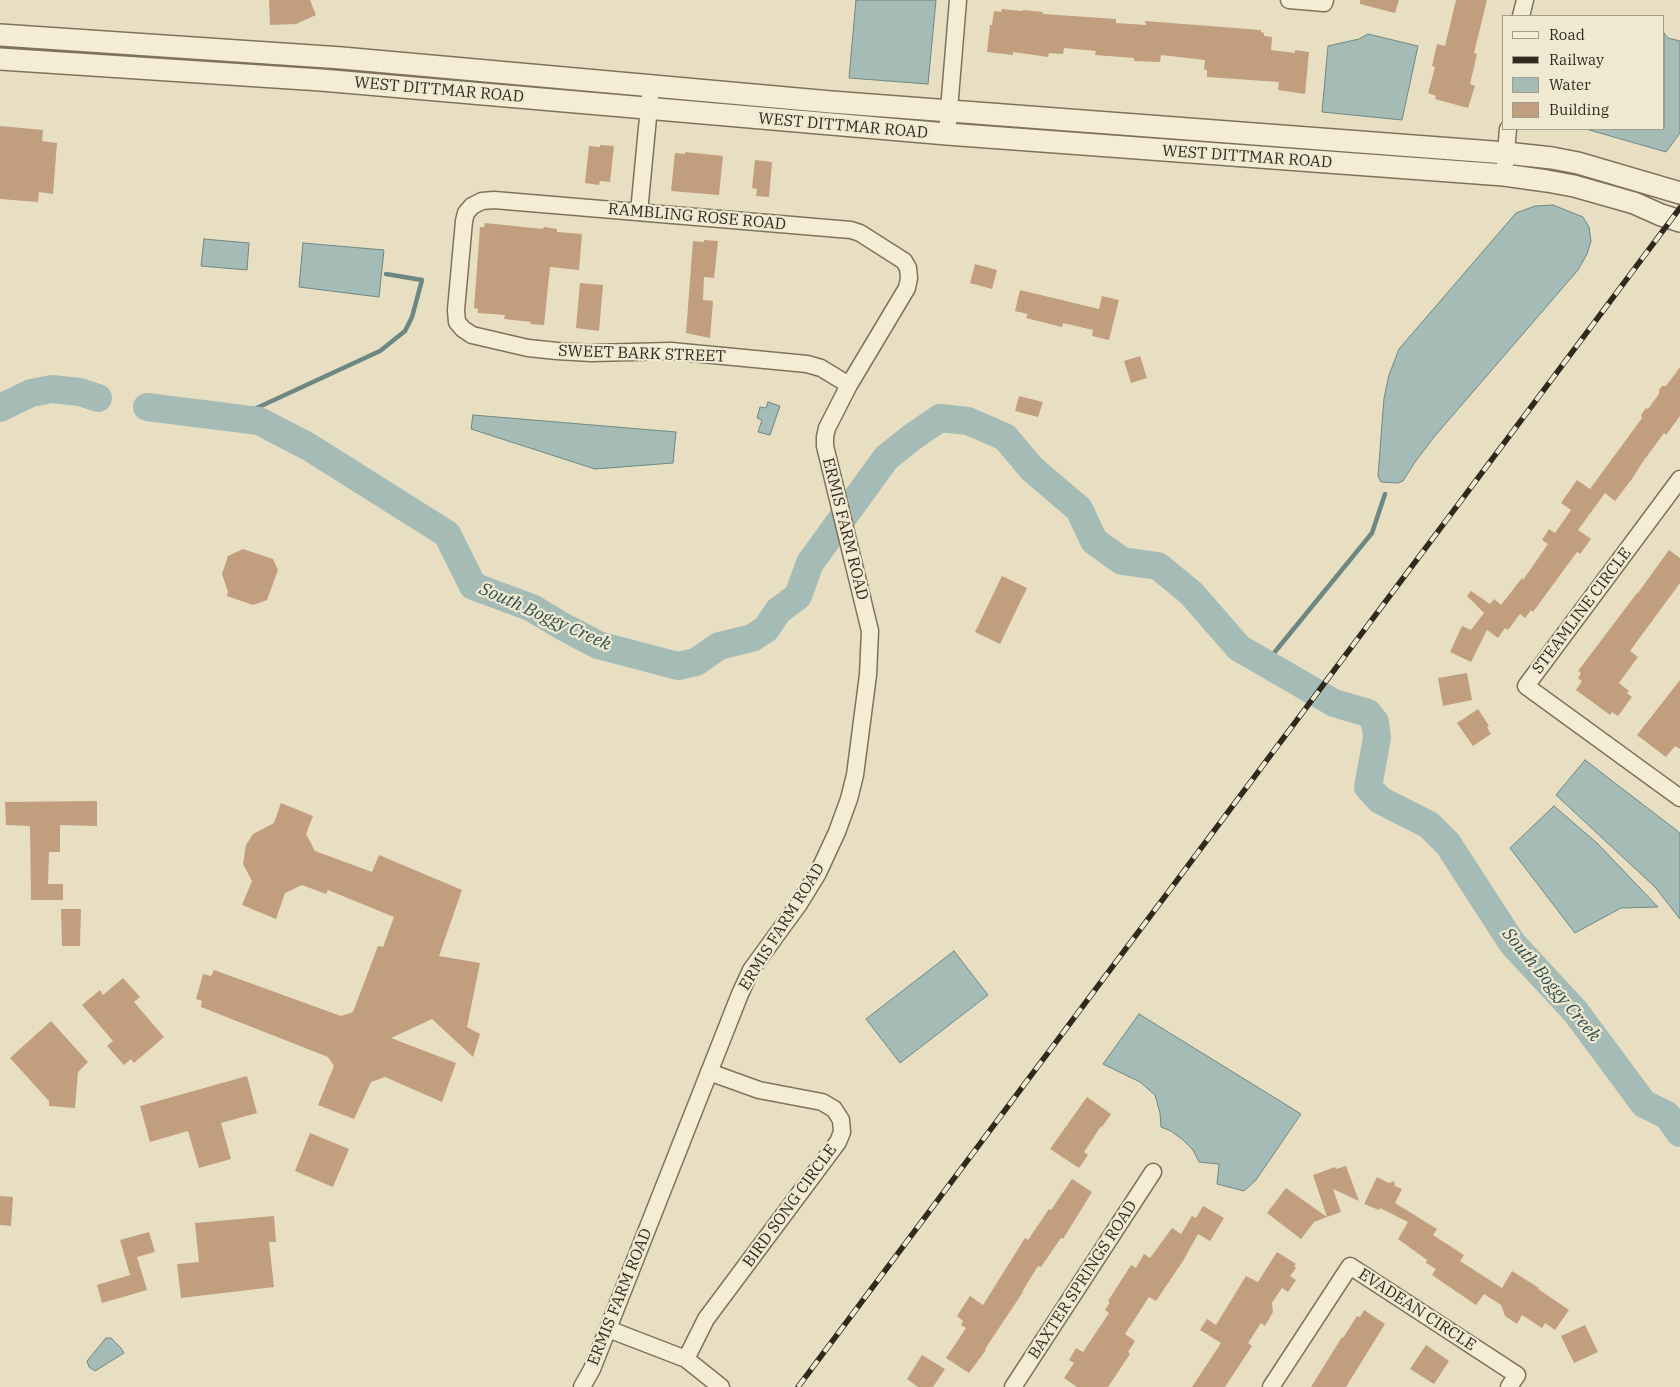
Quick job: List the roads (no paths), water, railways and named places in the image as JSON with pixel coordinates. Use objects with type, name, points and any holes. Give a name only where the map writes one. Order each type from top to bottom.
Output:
[{"type":"street","points":[[947,134],[958,0]]},
{"type":"street","points":[[1289,0],[1324,1]]},
{"type":"street","points":[[1521,15],[1525,0]]},
{"type":"street","name":"WEST DITTMAR ROAD","points":[[0,35],[342,58],[949,112],[1506,153],[1552,158],[1680,193]]},
{"type":"street","name":"WEST DITTMAR ROAD","points":[[0,59],[321,80],[947,134],[1504,175],[1574,186],[1634,203],[1680,221]]},
{"type":"street","points":[[639,212],[651,86]]},
{"type":"street","points":[[1504,175],[1508,130]]},
{"type":"street","name":"RAMBLING ROSE ROAD","points":[[463,329],[457,322],[456,310],[464,221],[466,213],[472,206],[482,201],[494,200],[851,230],[860,233],[904,261]]},
{"type":"street","name":"ERMIS FARM ROAD","points":[[582,1387],[592,1369],[740,994],[751,970],[818,873],[837,832],[849,798],[855,775],[868,675],[870,631],[827,453],[825,437],[827,428],[849,385],[907,288],[908,268],[904,261]]},
{"type":"street","name":"SWEET BARK STREET","points":[[463,329],[472,335],[518,346],[557,351],[591,353],[671,352],[808,364],[820,368],[849,385]]},
{"type":"street","name":"STEAMLINE CIRCLE","points":[[1680,479],[1526,686],[1680,798]]},
{"type":"street","name":"BIRD SONG CIRCLE","points":[[686,1359],[706,1319],[838,1142],[842,1132],[841,1120],[834,1109],[822,1102],[759,1090],[709,1072]]},
{"type":"street","name":"BAXTER SPRINGS ROAD","points":[[1018,1385],[1153,1172]]},
{"type":"street","name":"EVADEAN CIRCLE","points":[[1271,1387],[1350,1266],[1517,1375],[1509,1387]]},
{"type":"street","points":[[608,1329],[686,1359],[722,1387]]},
{"type":"water","points":[[856,0],[936,0],[928,84],[849,78]]},
{"type":"water","points":[[1368,34],[1418,46],[1402,120],[1322,112],[1328,46],[1359,39]]},
{"type":"water","points":[[1665,34],[1668,38],[1680,41],[1680,133],[1666,152],[1589,130],[1665,130]]},
{"type":"water","points":[[1553,205],[1583,217],[1589,227],[1591,241],[1587,254],[1578,270],[1434,437],[1403,481],[1398,483],[1381,482],[1378,476],[1384,398],[1389,375],[1399,349],[1516,213],[1535,206]]},
{"type":"water","points":[[204,239],[249,243],[247,270],[201,266]]},
{"type":"water","points":[[303,243],[384,250],[379,297],[299,287]]},
{"type":"water","points":[[768,402],[780,406],[770,435],[758,432],[762,420],[757,418],[760,407],[766,408]]},
{"type":"water","points":[[473,415],[676,432],[673,463],[595,469],[471,429]]},
{"type":"water","points":[[1585,760],[1680,833],[1680,919],[1655,887],[1556,795]]},
{"type":"water","points":[[1554,806],[1597,843],[1658,907],[1621,908],[1575,933],[1510,848]]},
{"type":"water","points":[[954,951],[988,995],[900,1063],[866,1019]]},
{"type":"water","points":[[1139,1014],[1301,1114],[1256,1180],[1244,1191],[1217,1184],[1219,1164],[1199,1162],[1193,1150],[1183,1140],[1171,1131],[1161,1127],[1160,1113],[1155,1095],[1140,1082],[1103,1064]]},
{"type":"water","points":[[106,1338],[111,1338],[124,1353],[95,1371],[89,1367],[87,1361]]},
{"type":"waterway","points":[[235,418],[380,351],[405,331],[412,317],[422,280],[386,274]]},
{"type":"waterway","name":"South Boggy Creek","points":[[0,408],[31,393],[52,389],[80,392],[98,398]]},
{"type":"waterway","name":"South Boggy Creek","points":[[147,407],[259,421],[309,447],[447,534],[473,586],[532,608],[598,645],[678,666],[696,662],[719,646],[752,638],[766,629],[778,611],[798,596],[810,563],[886,458],[911,438],[940,418],[968,421],[1005,437],[1032,469],[1079,509],[1094,541],[1122,561],[1158,566],[1191,593],[1239,648],[1334,703],[1368,713],[1375,722],[1377,738],[1368,787],[1380,800],[1429,825],[1448,844],[1512,943],[1575,1011],[1644,1104],[1667,1115],[1680,1133]]},
{"type":"waterway","points":[[1265,664],[1372,533],[1385,494]]},
{"type":"railway","points":[[798,1387],[1680,208]]}]
